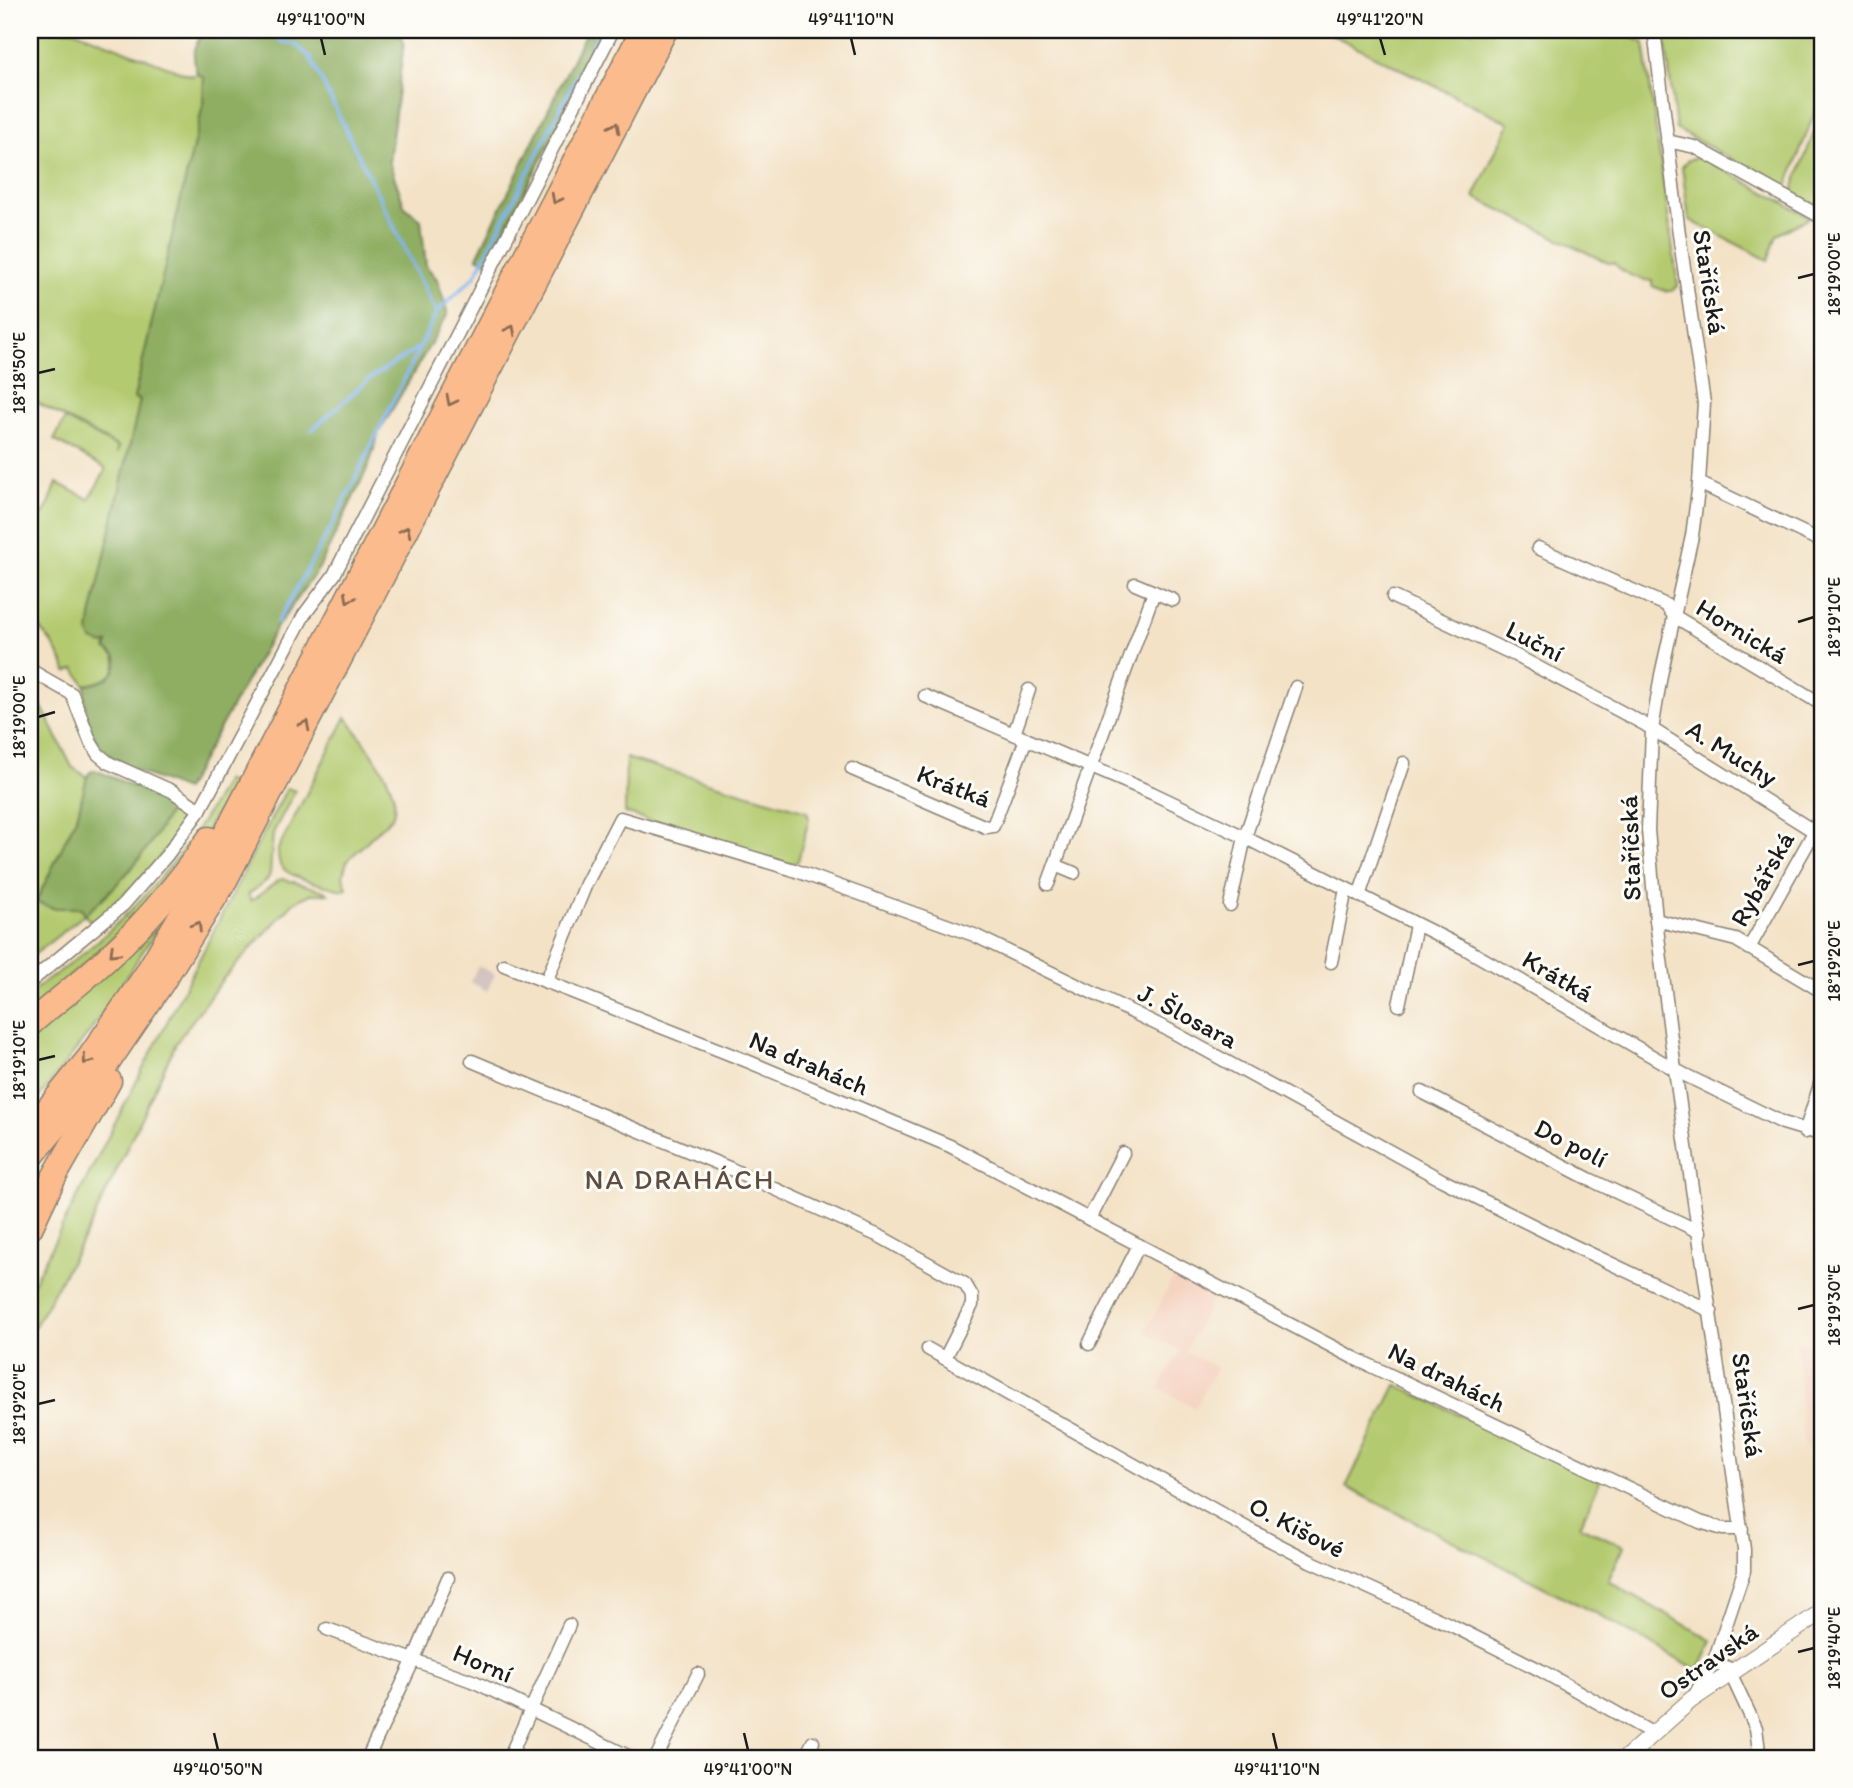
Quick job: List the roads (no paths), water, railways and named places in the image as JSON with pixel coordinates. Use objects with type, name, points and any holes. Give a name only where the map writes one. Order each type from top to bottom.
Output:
[{"type":"highway","points":[[30,1131],[90,1057],[146,975],[202,878],[643,30]]},
{"type":"highway","points":[[30,1158],[104,1068],[161,984],[223,884],[665,30]]},
{"type":"highway","points":[[30,1024],[93,972],[163,900],[219,824],[285,720]]},
{"type":"highway","points":[[30,1228],[54,1177],[161,984]]},
{"type":"street","points":[[30,982],[123,905],[167,855],[200,810],[304,615],[334,575],[613,30]]},
{"type":"street","name":"Staříčská","points":[[1654,30],[1704,403],[1699,483],[1692,536],[1661,675],[1652,730],[1648,830],[1656,920],[1675,1070],[1742,1529],[1744,1571],[1714,1661],[1691,1700]]},
{"type":"street","points":[[1667,141],[1695,147],[1823,218]]},
{"type":"street","points":[[1699,483],[1823,542]]},
{"type":"street","name":"Hornická","points":[[1538,548],[1666,605],[1674,616],[1823,705]]},
{"type":"street","points":[[1135,584],[1173,600]]},
{"type":"street","points":[[1048,884],[1154,592]]},
{"type":"street","name":"Luční","points":[[1393,597],[1511,653],[1652,730]]},
{"type":"street","points":[[30,670],[72,694],[98,754],[109,763],[172,791],[200,810]]},
{"type":"street","points":[[1230,905],[1245,837],[1296,687]]},
{"type":"street","name":"Krátká","points":[[852,769],[986,827],[993,826],[1020,736],[1029,690]]},
{"type":"street","name":"Krátká","points":[[925,696],[1152,793],[1245,837],[1466,949],[1675,1070],[1754,1110],[1805,1132],[1823,1135]]},
{"type":"street","name":"A. Muchy","points":[[1652,730],[1819,834]]},
{"type":"street","points":[[1359,896],[1404,763]]},
{"type":"street","name":"J. Šlosara","points":[[546,982],[586,884],[620,818],[791,869],[974,935],[1169,1030],[1443,1180],[1711,1311]]},
{"type":"street","name":"Rybářská","points":[[1749,948],[1819,834]]},
{"type":"street","points":[[1055,865],[1074,873]]},
{"type":"street","points":[[1331,962],[1346,889]]},
{"type":"street","points":[[1656,920],[1736,940],[1823,992]]},
{"type":"street","points":[[1399,1005],[1416,925]]},
{"type":"street","name":"Na drahách","points":[[504,965],[747,1061],[950,1146],[1353,1358],[1700,1522],[1723,1529],[1742,1529]]},
{"type":"street","points":[[472,1061],[729,1168],[881,1237],[965,1284],[972,1296],[972,1305],[945,1358]]},
{"type":"street","points":[[1805,1132],[1823,1075]]},
{"type":"street","name":"Do polí","points":[[1422,1092],[1588,1178],[1700,1232]]},
{"type":"street","points":[[1089,1219],[1123,1153]]},
{"type":"street","points":[[1089,1344],[1139,1245]]},
{"type":"street","name":"O. Kišové","points":[[928,1349],[1252,1531],[1310,1561],[1453,1626],[1652,1733]]},
{"type":"street","name":"Horní","points":[[369,1755],[448,1578]]},
{"type":"street","name":"Ostravská","points":[[1626,1758],[1691,1700],[1823,1611]]},
{"type":"street","name":"Horní","points":[[509,1758],[569,1625]]},
{"type":"street","name":"Horní","points":[[327,1629],[475,1682],[632,1758]]},
{"type":"street","points":[[1714,1661],[1728,1668],[1731,1674],[1756,1728],[1760,1758]]},
{"type":"street","points":[[656,1758],[698,1674]]},
{"type":"street","points":[[805,1758],[813,1742]]},
{"type":"waterway","points":[[277,623],[335,520],[437,312],[475,276],[600,30]]},
{"type":"waterway","points":[[280,41],[296,45],[310,57],[436,312]]},
{"type":"waterway","points":[[312,430],[368,380],[418,348]]},
{"type":"district","name":"NA DRAHÁCH","points":[[680,1179]]}]
